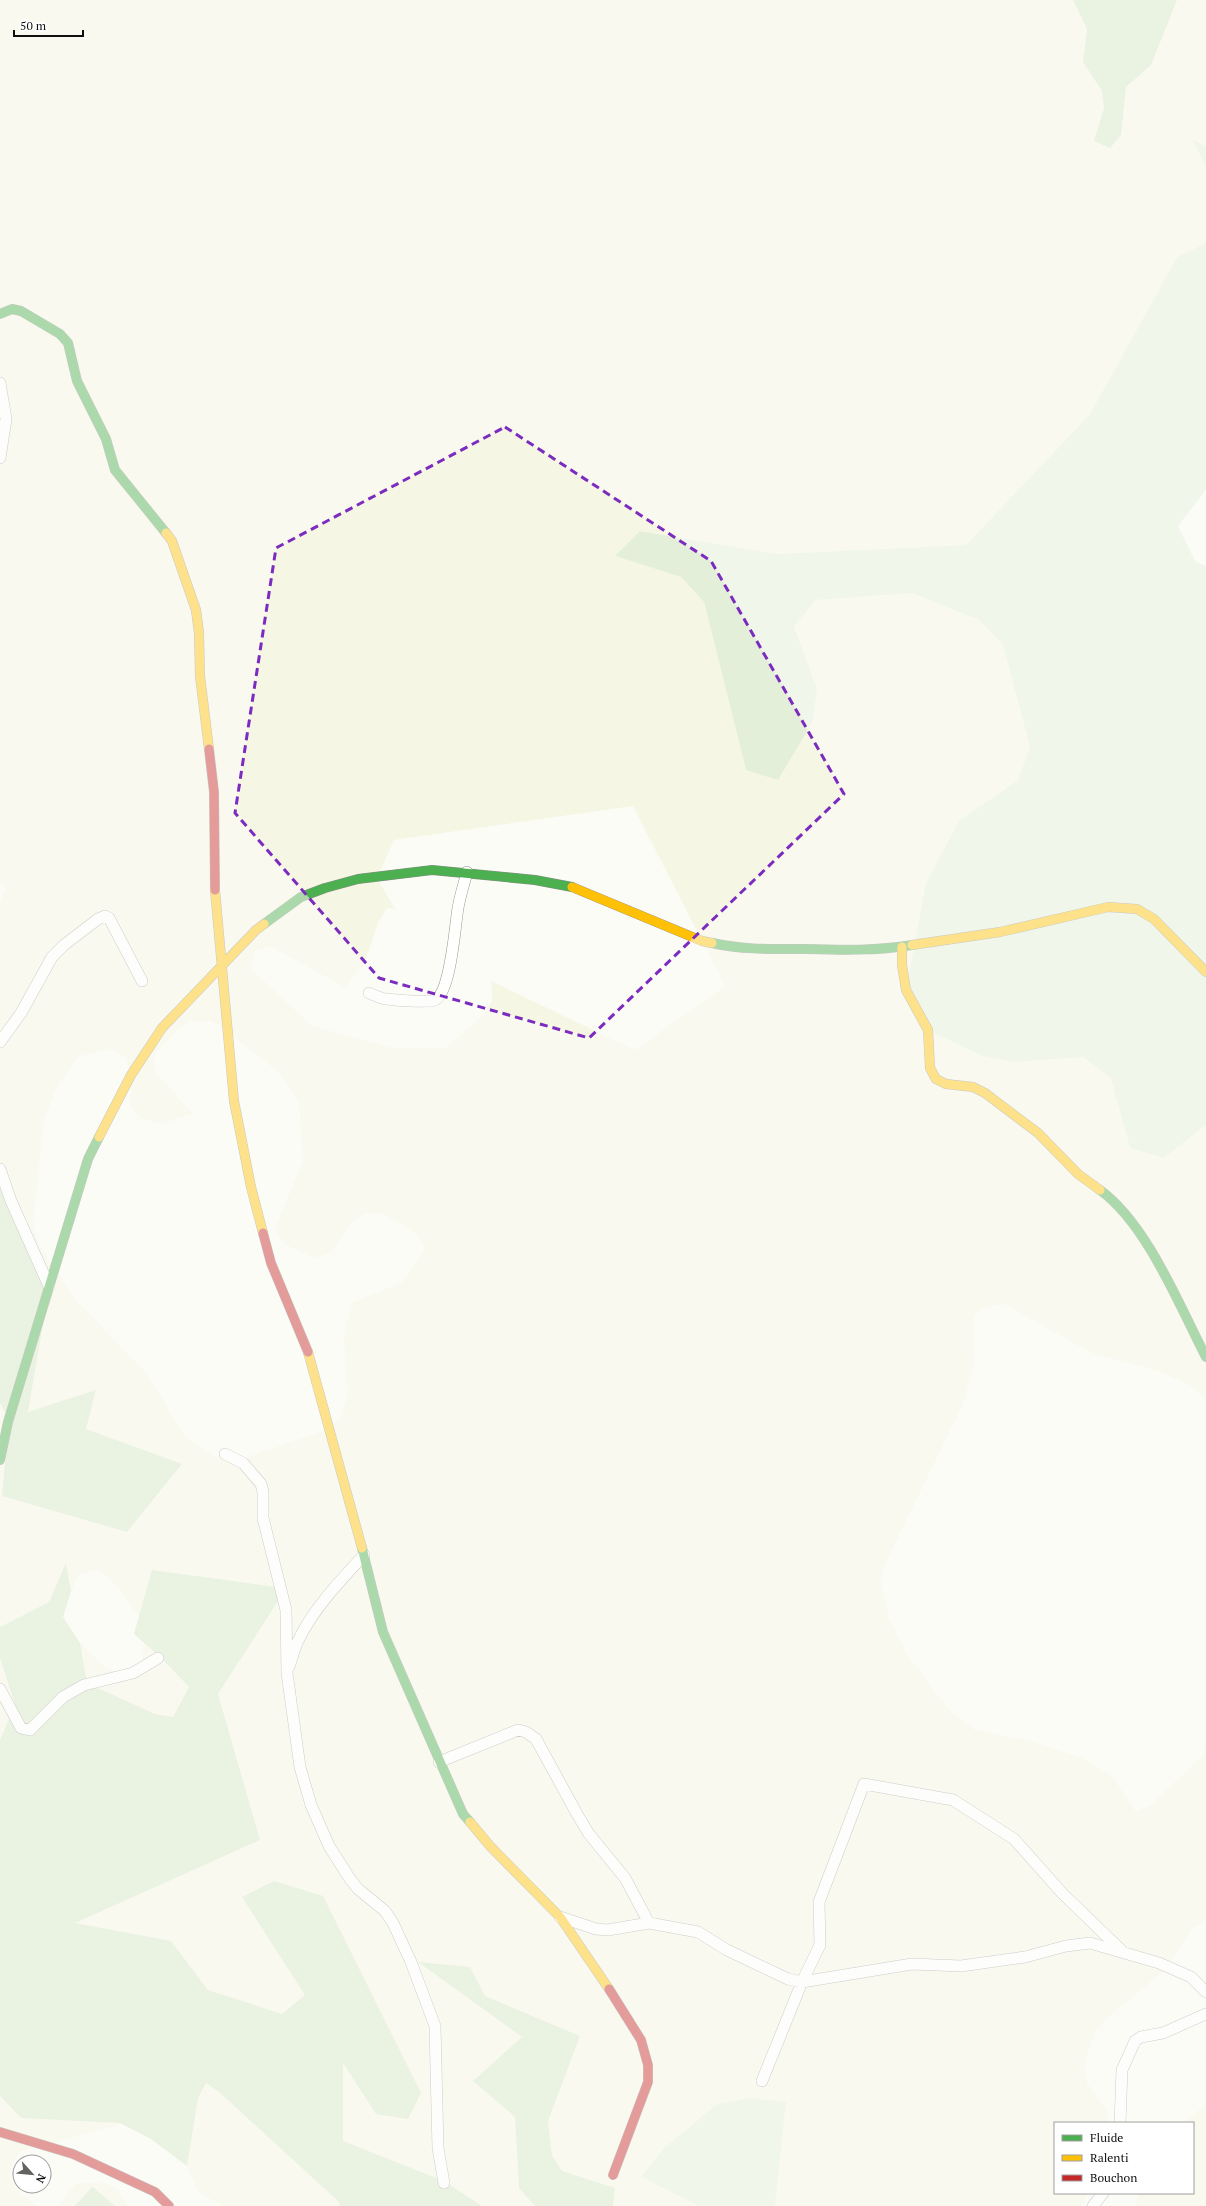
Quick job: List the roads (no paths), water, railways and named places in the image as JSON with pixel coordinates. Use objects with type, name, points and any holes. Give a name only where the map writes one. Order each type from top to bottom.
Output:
[{"type":"street","points":[[0,314],[12,309],[22,311],[60,334],[68,343],[77,381],[106,439],[116,470],[172,541],[196,610],[199,632],[200,676],[211,754],[214,792],[212,860],[216,918],[234,1102],[251,1188],[271,1264],[308,1352],[364,1555],[383,1632],[463,1814],[490,1846],[560,1917],[596,1968],[641,2040],[648,2065],[648,2082],[613,2175]]},
{"type":"street","points":[[0,383],[6,419],[0,458]]},
{"type":"street","points":[[0,1460],[8,1422],[88,1159],[131,1075],[162,1028],[256,930],[301,898],[325,888],[358,879],[432,870],[467,872],[535,880],[580,889],[702,941],[730,947],[832,950],[902,947],[1000,932],[1108,907],[1137,909],[1154,919],[1206,972]]},
{"type":"street","points":[[368,993],[388,999],[427,1001],[435,1000],[439,997],[445,982],[452,952],[458,908],[467,872]]},
{"type":"street","points":[[0,1042],[21,1013],[52,957],[64,945],[98,919],[105,916],[109,918],[142,980]]},
{"type":"street","points":[[902,947],[902,965],[906,990],[928,1030],[930,1068],[936,1079],[946,1084],[973,1087],[986,1093],[1038,1133],[1078,1174],[1107,1195],[1125,1213],[1146,1241],[1206,1357]]},
{"type":"street","points":[[0,1169],[11,1201],[49,1286]]},
{"type":"street","points":[[225,1454],[239,1460],[261,1484],[264,1518],[286,1610],[287,1673],[300,1767],[311,1805],[329,1846],[350,1879],[358,1889],[385,1911],[393,1923],[411,1962],[435,2026],[438,2148],[444,2183]]},
{"type":"street","points":[[287,1673],[297,1641],[311,1618],[343,1577],[364,1555]]},
{"type":"street","points":[[0,1689],[20,1728],[30,1730],[63,1697],[84,1685],[134,1673],[158,1658]]},
{"type":"street","points":[[439,1762],[518,1730],[526,1732],[536,1739],[589,1834],[625,1878],[649,1923]]},
{"type":"street","points":[[762,2081],[802,1982],[820,1945],[819,1902],[864,1784],[953,1800],[1014,1839],[1062,1893],[1124,1953]]},
{"type":"street","points":[[560,1917],[596,1929],[608,1930],[649,1923],[698,1932],[734,1953],[788,1979],[802,1982],[912,1964],[961,1966],[1026,1958],[1066,1946],[1090,1943],[1159,1964],[1191,1977],[1206,1992]]},
{"type":"street","points":[[1120,2122],[1122,2070],[1135,2041],[1141,2037],[1163,2032],[1206,2014]]},
{"type":"street","points":[[0,2132],[73,2154],[155,2192],[169,2206]]},
{"type":"street","points":[[1093,2206],[1102,2194]]}]
